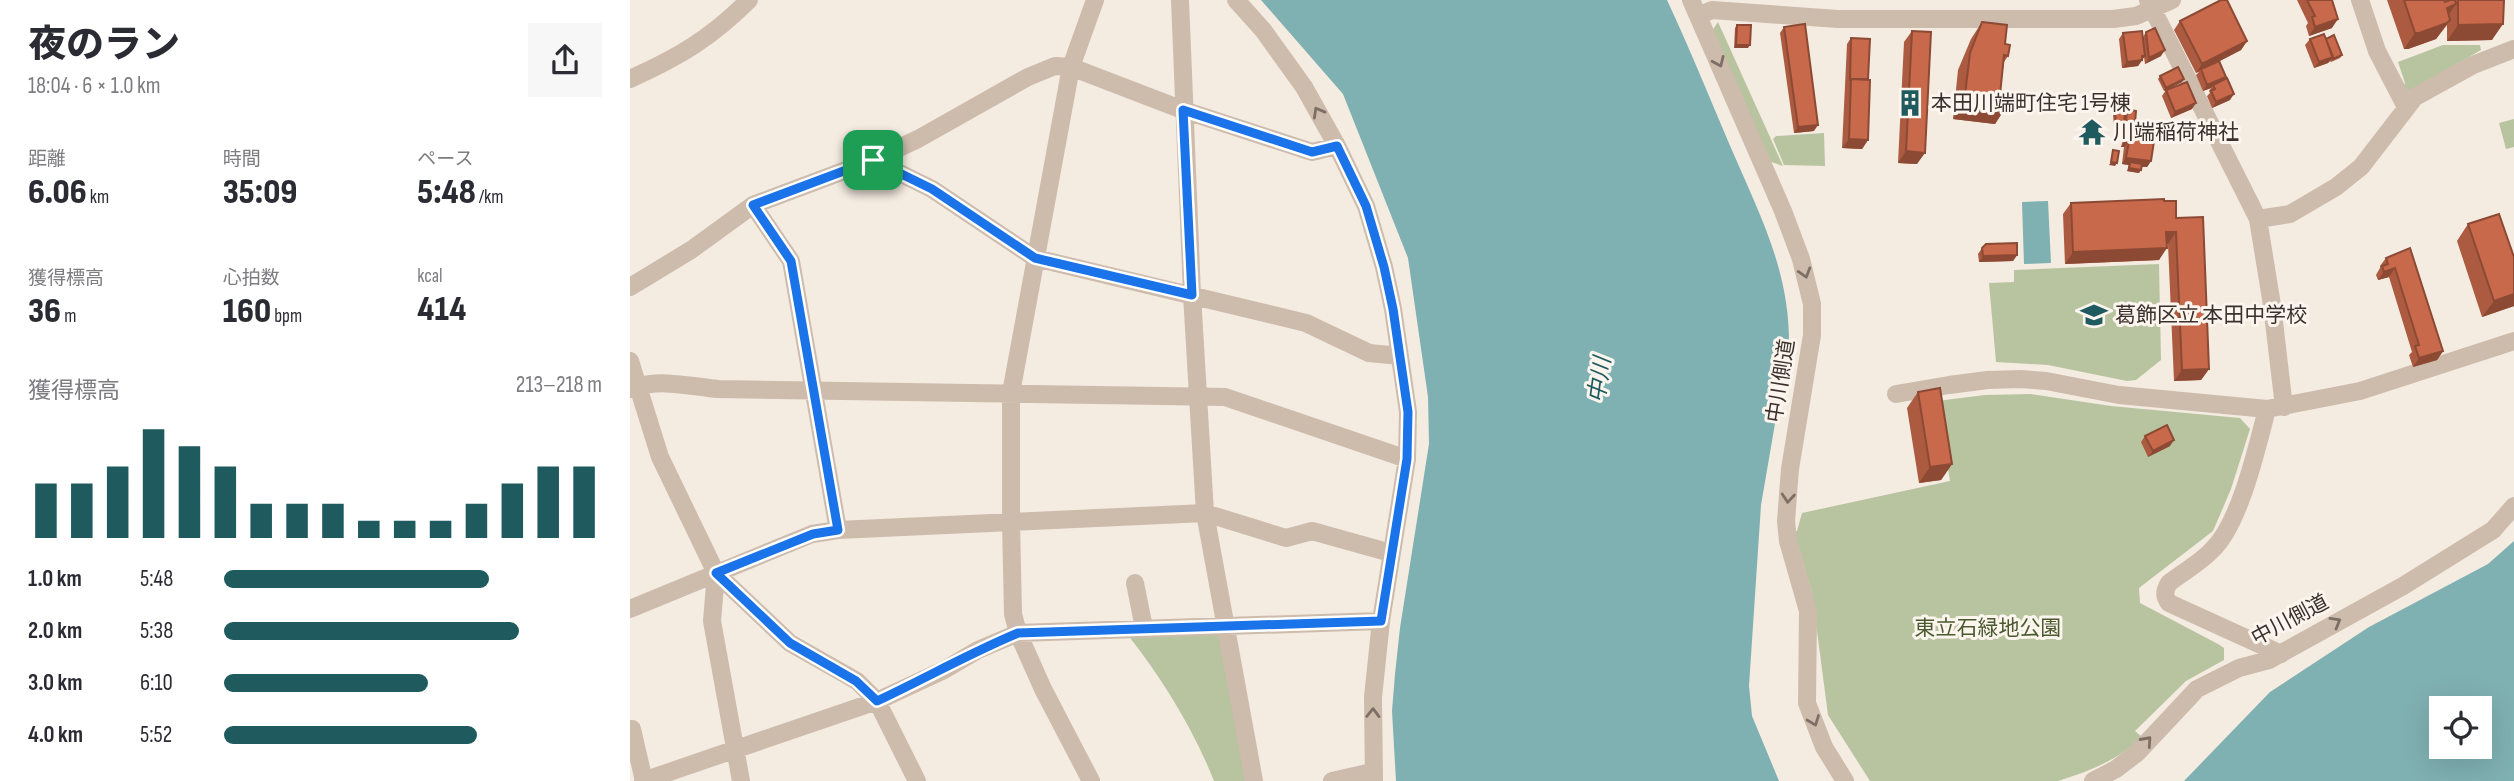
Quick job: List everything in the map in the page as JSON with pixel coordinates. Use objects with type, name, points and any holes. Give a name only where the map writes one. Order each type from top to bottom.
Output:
[{"type":"street","points":[[630,79],[702,43],[750,0]]},
{"type":"street","points":[[1091,781],[1043,689],[1018,633],[1013,614],[1011,393],[1070,67],[1095,0]]},
{"type":"street","points":[[1180,0],[1192,295],[1205,513],[1254,781]]},
{"type":"street","points":[[1236,0],[1263,30],[1304,87],[1366,206],[1393,309],[1408,412],[1407,459],[1381,621],[1373,697],[1373,777],[1332,781]]},
{"type":"street","points":[[1695,8],[1838,19],[2113,19],[2136,16],[2150,5],[2172,0]]},
{"type":"street","points":[[2360,0],[2376,51],[2406,107]]},
{"type":"street","points":[[2150,5],[2258,219],[2272,304],[2276,408],[2225,535],[2212,550],[2169,583],[2165,589],[2165,597],[2169,603],[2281,654]]},
{"type":"street","name":"中川側道","points":[[1695,8],[1783,211],[1810,294],[1812,335],[1790,469],[1786,521],[1788,541],[1808,611],[1807,703],[1824,747],[1845,781]]},
{"type":"street","points":[[2258,219],[2290,214],[2336,187],[2361,167],[2415,97],[2473,65],[2514,49]]},
{"type":"street","points":[[630,287],[691,250],[753,205],[873,160],[918,139],[1028,77],[1055,66],[1070,67],[1183,110],[1312,152],[1337,146]]},
{"type":"street","points":[[873,160],[932,189],[1035,258],[1306,323],[1368,353],[1400,356]]},
{"type":"street","points":[[753,205],[791,261],[838,530]]},
{"type":"street","points":[[1896,394],[1988,380],[2020,379],[2046,381],[2119,395],[2276,408],[2360,391],[2514,341]]},
{"type":"street","points":[[630,360],[635,388],[660,457],[716,573],[790,643],[856,681],[877,701],[917,781]]},
{"type":"street","points":[[635,388],[669,383],[718,389],[1225,397],[1407,459]]},
{"type":"street","name":"中川側道","points":[[2093,781],[2116,769],[2137,753],[2197,689],[2239,668],[2281,654],[2417,579],[2493,530],[2514,506]]},
{"type":"street","points":[[630,609],[813,534],[838,530],[1205,513],[1286,538],[1312,531],[1391,553]]},
{"type":"street","points":[[716,573],[712,621],[741,781]]},
{"type":"street","points":[[1135,583],[1144,628]]},
{"type":"street","points":[[632,729],[644,781],[877,701],[1018,633],[1381,621]]},
{"type":"street","points":[[2228,631],[2246,649],[2239,668]]},
{"type":"green space","points":[[1718,22],[1783,166],[1766,160],[1712,31]]},
{"type":"green space","points":[[2443,45],[2480,45],[2481,50],[2413,89],[2408,91],[2403,87],[2405,83],[2398,62]]},
{"type":"green space","points":[[2514,119],[2514,147],[2506,149],[2499,123]]},
{"type":"green space","points":[[1824,133],[1825,166],[1784,165],[1773,139],[1776,136]]},
{"type":"green space","points":[[2159,264],[2161,360],[2136,380],[2127,381],[2048,365],[1996,362],[1989,283],[2014,282],[2014,270]]},
{"type":"green space","name":"東立石緑地公園","points":[[2031,394],[2111,406],[2240,418],[2250,429],[2231,489],[2213,531],[2139,588],[2140,603],[2224,648],[2224,660],[2186,681],[2135,731],[2142,737],[2133,745],[2103,764],[2070,777],[2058,781],[1870,781],[1828,715],[1812,593],[1794,531],[1797,531],[1802,513],[1950,481],[1937,401],[1985,395]]},
{"type":"green space","points":[[1220,631],[1247,781],[1214,781],[1197,742],[1176,705],[1128,635]]},
{"type":"water","name":"中川","points":[[1261,0],[1667,0],[1762,219],[1778,266],[1788,315],[1789,342],[1761,505],[1749,686],[1752,716],[1779,781],[1396,781],[1392,711],[1395,674],[1429,444],[1428,397],[1408,258],[1343,94]]},
{"type":"water","points":[[2048,201],[2051,263],[2024,264],[2022,202]]},
{"type":"water","points":[[2514,541],[2514,781],[2184,781],[2270,692],[2369,627],[2488,564]]},
{"type":"building","points":[[2221,0],[2227,0],[2247,41],[2202,64],[2180,21]]},
{"type":"building","points":[[2307,0],[2332,0],[2338,19],[2315,27],[2312,17],[2315,16]]},
{"type":"building","points":[[2404,0],[2455,0],[2456,4],[2447,8],[2450,20],[2447,23],[2415,33]]},
{"type":"building","points":[[2458,0],[2504,0],[2503,24],[2458,25]]},
{"type":"building","points":[[1982,22],[2007,25],[2005,44],[2010,45],[2008,56],[2004,55],[2000,95],[2007,96],[2006,107],[1964,103],[1970,53]]},
{"type":"building","points":[[1805,24],[1818,125],[1798,127],[1784,27]]},
{"type":"building","points":[[1737,25],[1751,25],[1750,45],[1736,45]]},
{"type":"building","points":[[2155,28],[2165,50],[2149,58],[2146,32]]},
{"type":"building","points":[[1912,31],[1931,32],[1925,153],[1906,151]]},
{"type":"building","points":[[2142,31],[2145,56],[2142,56],[2142,60],[2127,62],[2123,33]]},
{"type":"building","points":[[2324,34],[2333,57],[2319,62],[2310,39]]},
{"type":"building","points":[[2334,35],[2342,55],[2333,59],[2326,39]]},
{"type":"building","points":[[1851,38],[1870,39],[1868,79],[1850,80]]},
{"type":"building","points":[[2219,61],[2226,77],[2207,85],[2201,69]]},
{"type":"building","points":[[2178,67],[2184,79],[2166,88],[2160,76]]},
{"type":"building","points":[[2227,78],[2234,94],[2216,102],[2211,91],[2215,89],[2213,85]]},
{"type":"building","points":[[1851,79],[1870,80],[1868,140],[1849,139]]},
{"type":"building","points":[[2187,82],[2196,103],[2175,112],[2166,90]]},
{"type":"building","points":[[2127,109],[2136,111],[2135,123],[2126,122]]},
{"type":"building","points":[[2124,110],[2125,124],[2116,125],[2115,111]]},
{"type":"building","points":[[2130,124],[2156,128],[2151,161],[2126,158],[2129,141],[2125,141]]},
{"type":"building","points":[[2113,150],[2119,151],[2117,163],[2111,162]]},
{"type":"building","points":[[2130,162],[2142,164],[2141,170],[2129,168]]},
{"type":"building","points":[[2164,199],[2176,201],[2176,218],[2203,217],[2209,369],[2182,370],[2176,232],[2166,232],[2167,248],[2073,252],[2071,203]]},
{"type":"building","points":[[2499,214],[2514,257],[2514,294],[2494,301],[2468,224]]},
{"type":"building","points":[[2017,243],[2017,255],[1983,256],[1982,248],[1986,244]]},
{"type":"building","points":[[2410,248],[2443,351],[2419,358],[2415,346],[2419,345],[2395,268],[2384,272],[2382,266],[2388,264],[2386,258]]},
{"type":"building","points":[[1940,388],[1952,464],[1930,467],[1918,392]]},
{"type":"building","points":[[2167,425],[2174,440],[2153,451],[2145,436]]},
{"type":"place","name":"本田川端町住宅 1号棟","points":[[1910,103]]},
{"type":"place","name":"川端稲荷神社","points":[[2092,132]]},
{"type":"place","name":"葛飾区立 本田中学校","points":[[2094,315]]},
{"type":"route","points":[[1183,110],[1312,152],[1337,146],[1366,206],[1384,267],[1408,412],[1407,459],[1381,621],[1018,633],[877,701],[856,681],[790,643],[716,573],[813,534],[838,530],[791,261],[753,205],[873,160],[932,189],[1035,258],[1192,295],[1183,110]]}]
